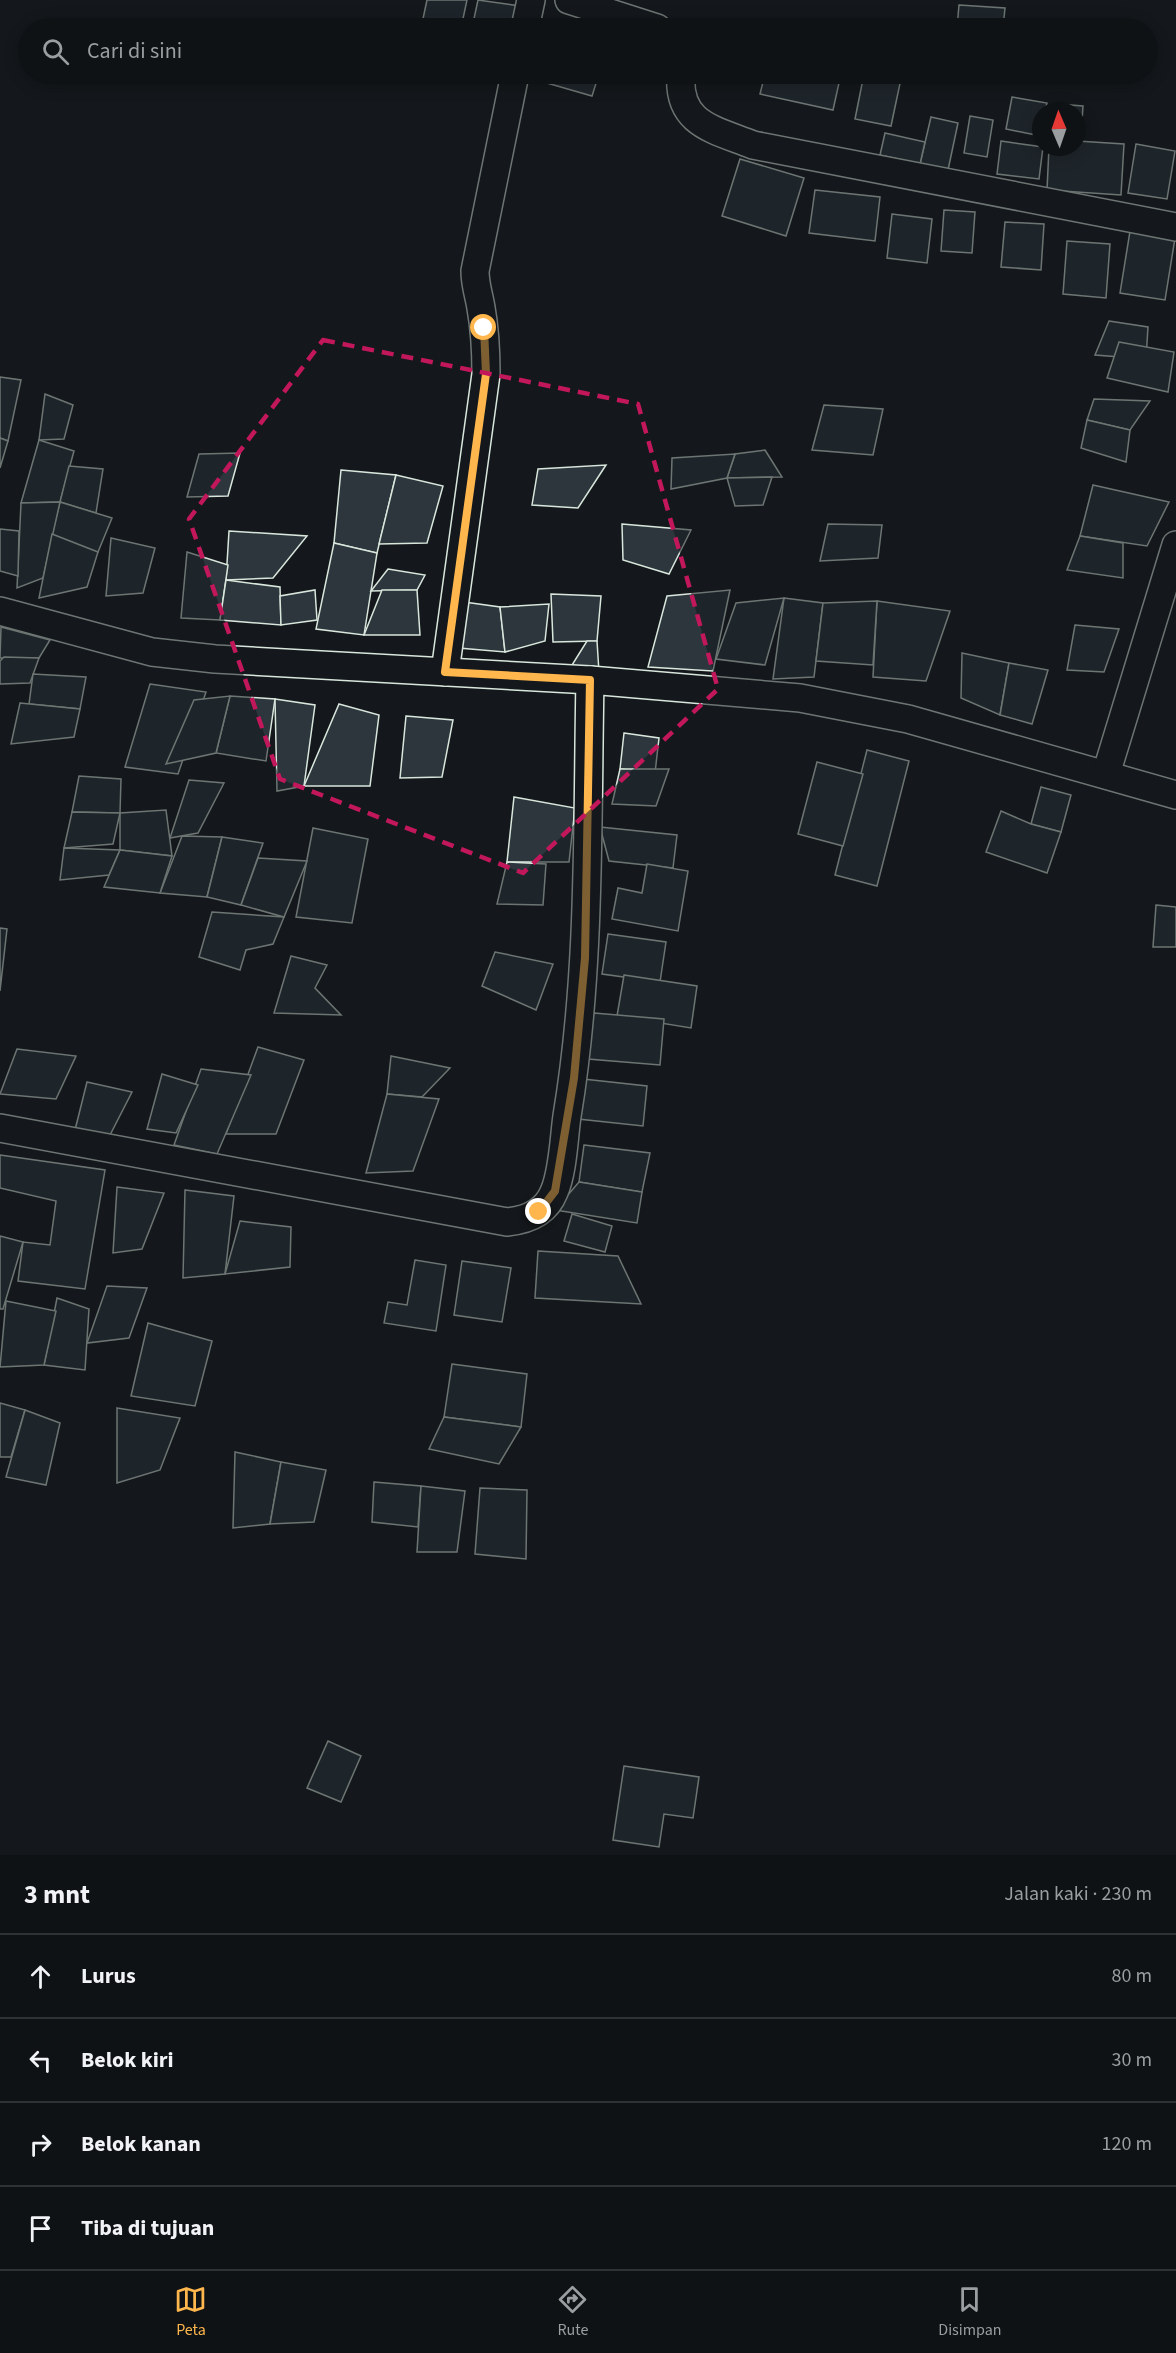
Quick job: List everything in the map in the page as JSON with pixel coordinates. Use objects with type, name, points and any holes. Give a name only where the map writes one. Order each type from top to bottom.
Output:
[{"type":"street","points":[[527,18],[531,0]]},
{"type":"street","points":[[569,0],[626,18]]},
{"type":"street","points":[[445,672],[486,374],[486,346],[475,287],[475,272],[513,84]]},
{"type":"street","points":[[680,84],[685,106],[692,117],[709,128],[753,145],[1176,227]]},
{"type":"street","points":[[1106,774],[1176,545]]},
{"type":"street","points":[[0,611],[152,652],[215,659],[590,680],[800,698],[872,710],[1176,795]]},
{"type":"street","points":[[0,1128],[507,1222],[524,1220],[539,1212],[555,1191],[574,1078],[585,958],[590,680]]},
{"type":"highlighted area","points":[[323,340],[638,404],[718,689],[523,873],[280,779],[189,519]]},
{"type":"building","points":[[427,0],[467,0],[463,18],[423,18]]},
{"type":"building","points":[[478,0],[520,6],[517,18],[474,18]]},
{"type":"building","points":[[959,5],[1005,8],[1004,18],[958,18]]},
{"type":"building","points":[[550,84],[596,84],[592,96]]},
{"type":"building","points":[[762,84],[839,84],[833,110],[760,94]]},
{"type":"building","points":[[862,84],[900,84],[891,126],[855,119]]},
{"type":"building","points":[[1012,97],[1041,102],[1032,102],[1032,134],[1006,129]]},
{"type":"building","points":[[970,116],[993,120],[987,157],[964,153]]},
{"type":"building","points":[[931,117],[958,123],[948,170],[920,164]]},
{"type":"building","points":[[885,133],[925,142],[920,164],[880,155]]},
{"type":"building","points":[[1001,141],[1032,145],[1032,156],[1042,156],[1039,179],[997,174]]},
{"type":"building","points":[[1086,142],[1124,144],[1121,195],[1047,190],[1049,156],[1086,156]]},
{"type":"building","points":[[1136,144],[1175,151],[1167,199],[1128,193]]},
{"type":"building","points":[[740,159],[804,178],[786,236],[722,216]]},
{"type":"building","points":[[815,190],[880,197],[875,241],[809,233]]},
{"type":"building","points":[[944,210],[975,212],[972,253],[941,251]]},
{"type":"building","points":[[892,214],[932,219],[927,263],[887,258]]},
{"type":"building","points":[[1005,222],[1044,224],[1041,270],[1001,267]]},
{"type":"building","points":[[1131,225],[1176,232],[1165,300],[1120,293]]},
{"type":"building","points":[[1067,241],[1110,244],[1106,298],[1063,294]]},
{"type":"building","points":[[1109,321],[1148,327],[1146,359],[1095,355]]},
{"type":"building","points":[[1119,342],[1174,352],[1168,392],[1107,378]]},
{"type":"building","points":[[0,377],[21,380],[8,441],[0,438]]},
{"type":"building","points":[[45,394],[73,405],[64,439],[39,440]]},
{"type":"building","points":[[1094,399],[1150,401],[1130,430],[1087,420]]},
{"type":"building","points":[[824,405],[883,409],[873,455],[812,450]]},
{"type":"building","points":[[1087,420],[1130,430],[1126,462],[1081,448]]},
{"type":"building","points":[[0,438],[8,441],[0,468]]},
{"type":"building","points":[[39,440],[74,451],[60,502],[21,503]]},
{"type":"building","points":[[765,450],[782,477],[727,478],[735,454]]},
{"type":"building","points":[[240,453],[228,496],[187,497],[199,454]]},
{"type":"building","points":[[735,454],[727,478],[671,489],[672,458]]},
{"type":"building","points":[[606,465],[578,508],[532,505],[538,469]]},
{"type":"building","points":[[69,466],[103,469],[96,513],[60,502]]},
{"type":"building","points":[[341,470],[396,475],[377,553],[334,543]]},
{"type":"building","points":[[396,475],[443,486],[427,543],[379,544]]},
{"type":"building","points":[[772,477],[763,505],[735,506],[727,478]]},
{"type":"building","points":[[1093,485],[1169,502],[1147,546],[1080,536]]},
{"type":"building","points":[[60,502],[112,518],[98,552],[49,546]]},
{"type":"building","points":[[60,502],[43,578],[17,588],[21,503]]},
{"type":"building","points":[[622,524],[691,530],[669,574],[623,560]]},
{"type":"building","points":[[828,524],[882,525],[878,558],[820,561]]},
{"type":"building","points":[[0,529],[19,531],[18,576],[0,571]]},
{"type":"building","points":[[229,531],[307,536],[273,578],[226,580]]},
{"type":"building","points":[[52,534],[98,552],[87,587],[39,598]]},
{"type":"building","points":[[1080,536],[1123,543],[1123,578],[1067,570]]},
{"type":"building","points":[[111,538],[155,548],[143,593],[106,596]]},
{"type":"building","points":[[334,543],[377,553],[364,635],[316,629]]},
{"type":"building","points":[[187,552],[228,565],[220,620],[181,618]]},
{"type":"building","points":[[388,569],[425,575],[417,590],[371,591]]},
{"type":"building","points":[[226,580],[280,587],[281,625],[220,620]]},
{"type":"building","points":[[315,590],[317,620],[281,625],[280,596]]},
{"type":"building","points":[[382,590],[417,590],[420,635],[364,635]]},
{"type":"building","points":[[730,590],[713,671],[648,667],[667,596]]},
{"type":"building","points":[[551,594],[601,596],[597,641],[553,642]]},
{"type":"building","points":[[784,598],[823,603],[814,677],[773,679]]},
{"type":"building","points":[[784,598],[765,665],[716,659],[736,603]]},
{"type":"building","points":[[457,601],[500,607],[505,652],[447,647]]},
{"type":"building","points":[[877,601],[950,611],[926,681],[873,677]]},
{"type":"building","points":[[877,601],[873,665],[816,661],[823,603]]},
{"type":"building","points":[[549,604],[545,641],[505,652],[500,607]]},
{"type":"building","points":[[1075,625],[1119,629],[1104,672],[1067,670]]},
{"type":"building","points":[[1,627],[50,640],[39,658],[0,658]]},
{"type":"building","points":[[587,641],[597,641],[599,672],[572,665]]},
{"type":"building","points":[[962,653],[1009,663],[1000,715],[961,698]]},
{"type":"building","points":[[4,657],[39,658],[30,683],[0,684],[0,661]]},
{"type":"building","points":[[1009,663],[1048,670],[1032,724],[1000,715]]},
{"type":"building","points":[[33,674],[86,677],[80,709],[29,704]]},
{"type":"building","points":[[150,684],[206,692],[178,774],[125,767]]},
{"type":"building","points":[[230,696],[275,699],[266,761],[216,753]]},
{"type":"building","points":[[230,696],[216,753],[166,764],[194,700]]},
{"type":"building","points":[[275,699],[315,705],[304,786],[277,791]]},
{"type":"building","points":[[20,703],[80,709],[74,737],[11,744]]},
{"type":"building","points":[[339,704],[379,715],[370,786],[304,786]]},
{"type":"building","points":[[406,716],[453,720],[442,777],[400,778]]},
{"type":"building","points":[[624,733],[659,738],[655,773],[620,769]]},
{"type":"building","points":[[867,750],[909,761],[877,886],[835,875]]},
{"type":"building","points":[[817,762],[863,774],[843,846],[798,834]]},
{"type":"building","points":[[620,769],[669,769],[656,806],[612,804]]},
{"type":"building","points":[[79,776],[121,779],[120,813],[72,812]]},
{"type":"building","points":[[189,780],[224,783],[198,833],[170,838]]},
{"type":"building","points":[[1041,787],[1071,795],[1061,832],[1031,824]]},
{"type":"building","points":[[514,797],[575,808],[569,862],[507,862]]},
{"type":"building","points":[[166,810],[172,856],[120,850],[120,813]]},
{"type":"building","points":[[1001,811],[1031,824],[1061,832],[1047,873],[986,852]]},
{"type":"building","points":[[72,812],[120,813],[113,844],[64,848]]},
{"type":"building","points":[[600,827],[677,835],[673,868],[609,861]]},
{"type":"building","points":[[313,828],[368,839],[352,923],[296,917]]},
{"type":"building","points":[[182,836],[222,837],[207,897],[160,893]]},
{"type":"building","points":[[222,837],[263,843],[241,905],[207,897]]},
{"type":"building","points":[[64,848],[120,850],[109,875],[60,880]]},
{"type":"building","points":[[120,850],[172,856],[160,893],[104,887]]},
{"type":"building","points":[[258,858],[307,861],[284,917],[241,905]]},
{"type":"building","points":[[507,862],[546,864],[543,905],[497,904]]},
{"type":"building","points":[[647,864],[688,871],[678,931],[612,919],[618,888],[642,893]]},
{"type":"building","points":[[1156,905],[1176,907],[1176,947],[1153,947]]},
{"type":"building","points":[[212,912],[284,917],[273,944],[246,950],[240,970],[199,957]]},
{"type":"building","points":[[0,928],[7,929],[0,991]]},
{"type":"building","points":[[608,934],[666,942],[660,982],[602,974]]},
{"type":"building","points":[[495,952],[553,964],[536,1010],[482,986]]},
{"type":"building","points":[[291,956],[327,965],[315,988],[341,1015],[274,1013]]},
{"type":"building","points":[[624,975],[697,986],[691,1028],[617,1016]]},
{"type":"building","points":[[594,1013],[664,1019],[660,1065],[576,1058]]},
{"type":"building","points":[[258,1047],[304,1060],[276,1134],[226,1134]]},
{"type":"building","points":[[17,1049],[76,1056],[56,1099],[0,1094]]},
{"type":"building","points":[[391,1056],[450,1068],[422,1097],[387,1094]]},
{"type":"building","points":[[201,1069],[251,1075],[217,1154],[174,1145]]},
{"type":"building","points":[[162,1074],[198,1085],[176,1133],[147,1129]]},
{"type":"building","points":[[574,1078],[647,1086],[643,1126],[569,1118]]},
{"type":"building","points":[[87,1082],[132,1092],[110,1135],[75,1130]]},
{"type":"building","points":[[387,1094],[439,1099],[413,1171],[366,1173]]},
{"type":"building","points":[[584,1145],[650,1153],[642,1192],[579,1182]]},
{"type":"building","points":[[0,1155],[105,1170],[85,1289],[18,1281],[23,1242],[50,1245],[56,1201],[0,1188]]},
{"type":"building","points":[[579,1182],[642,1192],[637,1223],[555,1210]]},
{"type":"building","points":[[117,1187],[164,1193],[142,1249],[113,1253]]},
{"type":"building","points":[[185,1190],[234,1196],[225,1274],[183,1278]]},
{"type":"building","points":[[572,1214],[612,1226],[605,1252],[564,1241]]},
{"type":"building","points":[[240,1221],[291,1227],[290,1267],[225,1274]]},
{"type":"building","points":[[0,1236],[23,1242],[3,1309],[0,1309]]},
{"type":"building","points":[[538,1251],[618,1256],[641,1304],[535,1298]]},
{"type":"building","points":[[415,1260],[446,1265],[436,1331],[384,1323],[388,1302],[407,1305]]},
{"type":"building","points":[[462,1261],[511,1268],[502,1322],[454,1315]]},
{"type":"building","points":[[107,1286],[147,1288],[129,1338],[87,1343]]},
{"type":"building","points":[[57,1298],[89,1309],[85,1370],[44,1365]]},
{"type":"building","points":[[6,1301],[56,1311],[44,1365],[0,1367]]},
{"type":"building","points":[[148,1323],[212,1341],[195,1406],[131,1396]]},
{"type":"building","points":[[452,1364],[527,1374],[521,1427],[444,1417]]},
{"type":"building","points":[[0,1403],[25,1410],[11,1457],[0,1457]]},
{"type":"building","points":[[117,1408],[180,1418],[160,1470],[117,1483]]},
{"type":"building","points":[[25,1410],[60,1423],[46,1485],[6,1477]]},
{"type":"building","points":[[444,1417],[521,1427],[499,1464],[429,1449]]},
{"type":"building","points":[[235,1452],[281,1462],[270,1524],[233,1528]]},
{"type":"building","points":[[281,1462],[326,1470],[314,1522],[270,1524]]},
{"type":"building","points":[[374,1482],[421,1486],[418,1527],[372,1522]]},
{"type":"building","points":[[421,1486],[465,1491],[457,1552],[417,1552]]},
{"type":"building","points":[[480,1488],[527,1490],[526,1559],[475,1554]]},
{"type":"building","points":[[328,1741],[361,1756],[341,1802],[307,1788]]},
{"type":"building","points":[[624,1766],[699,1777],[693,1818],[664,1814],[659,1847],[613,1840]]},
{"type":"route","points":[[484,328],[486,374],[445,672],[590,680],[585,958],[574,1078],[555,1191],[539,1212]]}]
